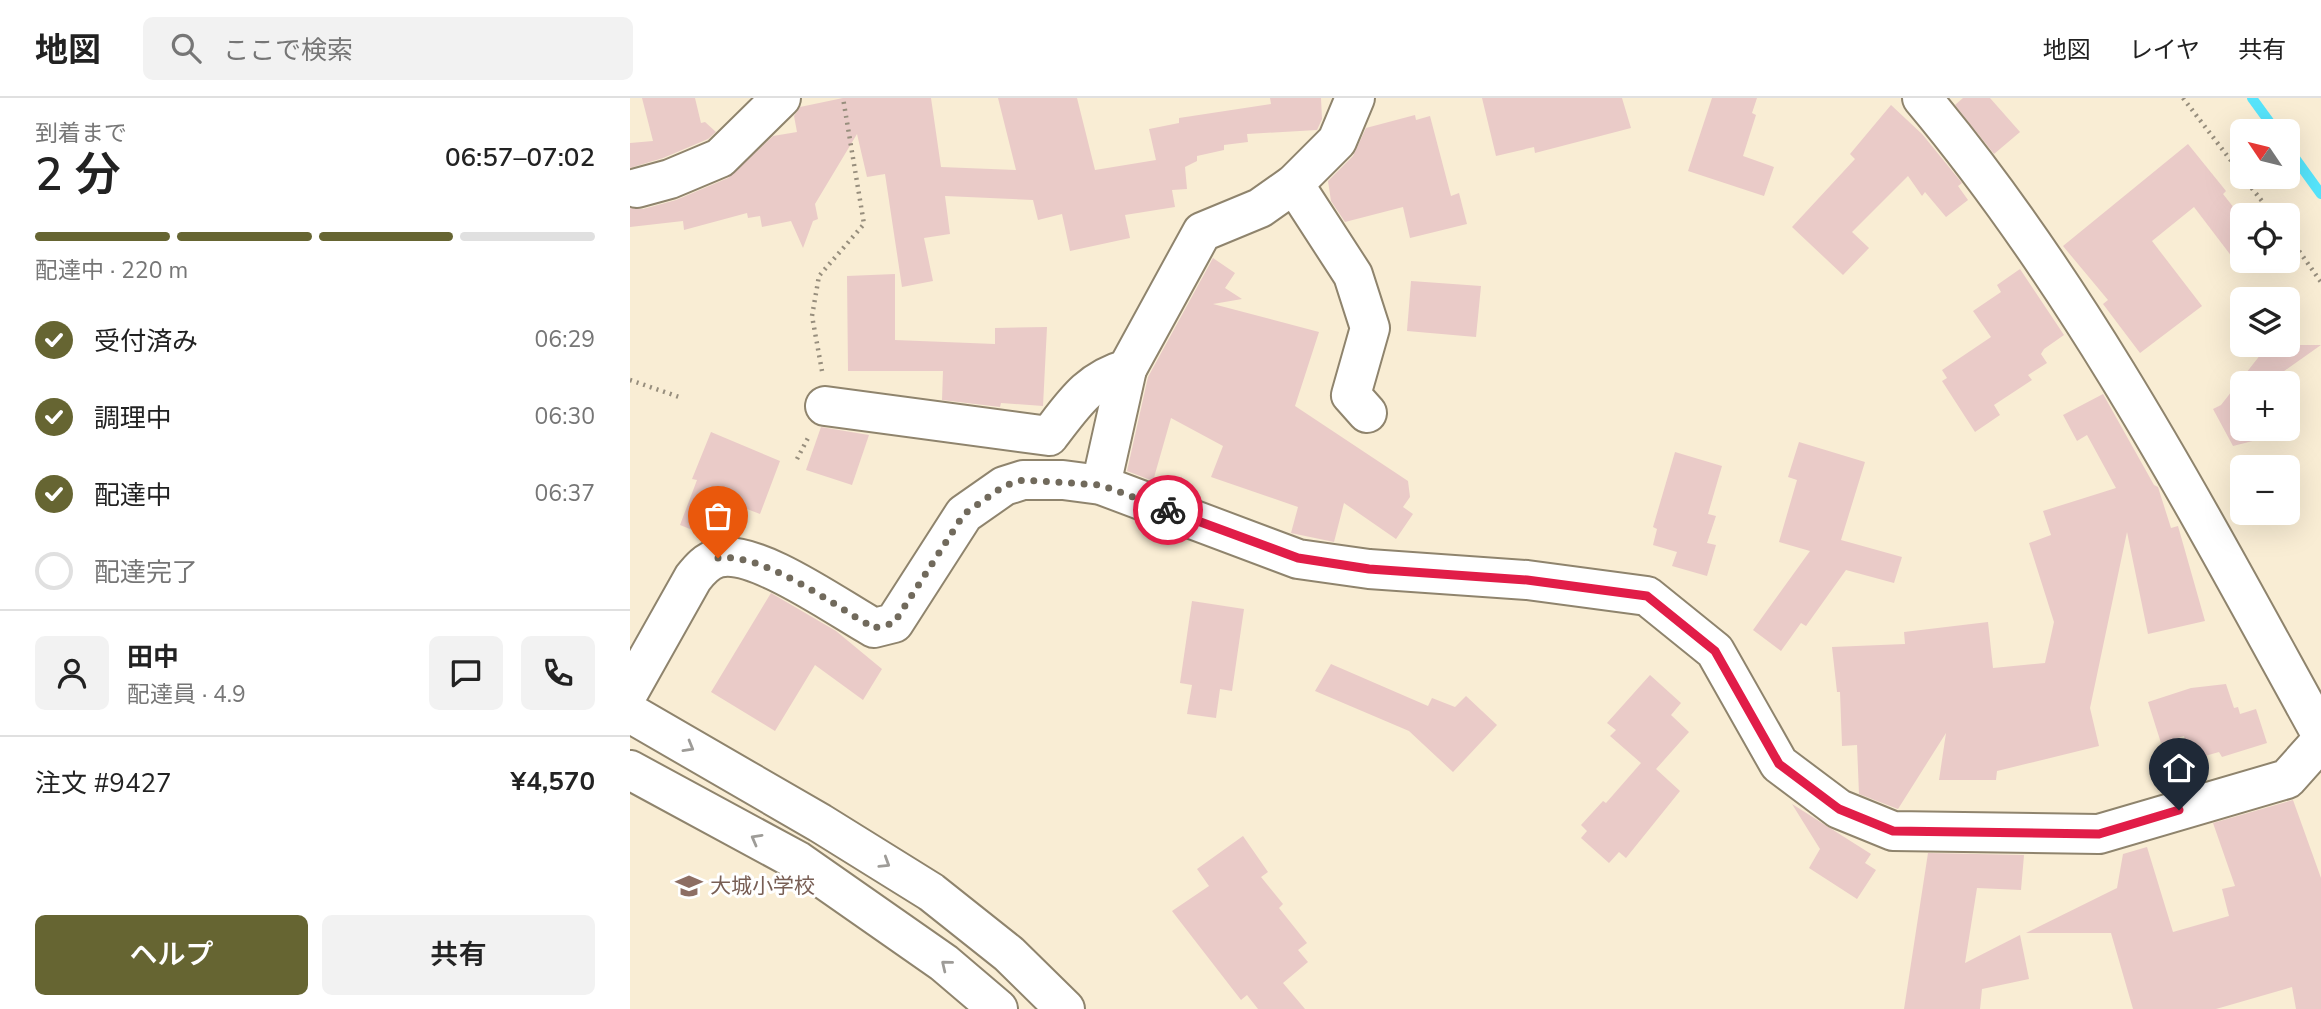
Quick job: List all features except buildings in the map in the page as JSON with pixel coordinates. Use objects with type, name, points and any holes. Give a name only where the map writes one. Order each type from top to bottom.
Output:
[{"type":"street","points":[[637,188],[670,179],[720,158],[781,98]]},
{"type":"street","points":[[1101,485],[1128,369],[1202,232],[1260,208],[1294,184],[1337,141],[1355,98]]},
{"type":"street","points":[[1922,98],[1969,154],[2151,427],[2321,734]]},
{"type":"street","points":[[1294,184],[1353,275],[1370,328],[1350,395],[1367,412]]},
{"type":"street","points":[[825,406],[1049,436],[1084,393],[1106,375],[1128,369]]},
{"type":"street","points":[[630,690],[693,578],[706,563],[729,556],[747,561],[804,584],[874,628],[894,623],[964,514],[1004,486],[1023,480],[1101,485],[1298,558],[1369,569],[1527,580],[1647,596],[1715,651],[1779,764],[1839,809],[1893,831],[2099,834],[2287,779],[2321,741]]},
{"type":"street","points":[[630,713],[820,823],[931,892],[1009,954],[1065,1009]]},
{"type":"street","points":[[630,770],[798,862],[944,963],[998,1009]]},
{"type":"path","points":[[797,459],[825,406],[812,316],[819,275],[864,224],[843,98]]},
{"type":"path","points":[[2183,98],[2230,159]]},
{"type":"path","points":[[2253,189],[2264,203]]},
{"type":"path","points":[[2300,252],[2321,282]]},
{"type":"path","points":[[630,380],[682,398]]},
{"type":"waterway","points":[[2252,98],[2267,119]]},
{"type":"waterway","points":[[2300,165],[2321,194]]},
{"type":"way so far","points":[[718,558],[729,556],[747,561],[804,584],[874,628],[894,623],[964,514],[1004,486],[1023,480],[1063,480],[1101,485],[1168,510]]},
{"type":"place","name":"大城小学校","points":[[689,886]]},
{"type":"route","points":[[1168,510],[1298,558],[1369,569],[1527,580],[1647,596],[1715,651],[1779,764],[1839,809],[1893,831],[2099,834],[2179,810]]}]
